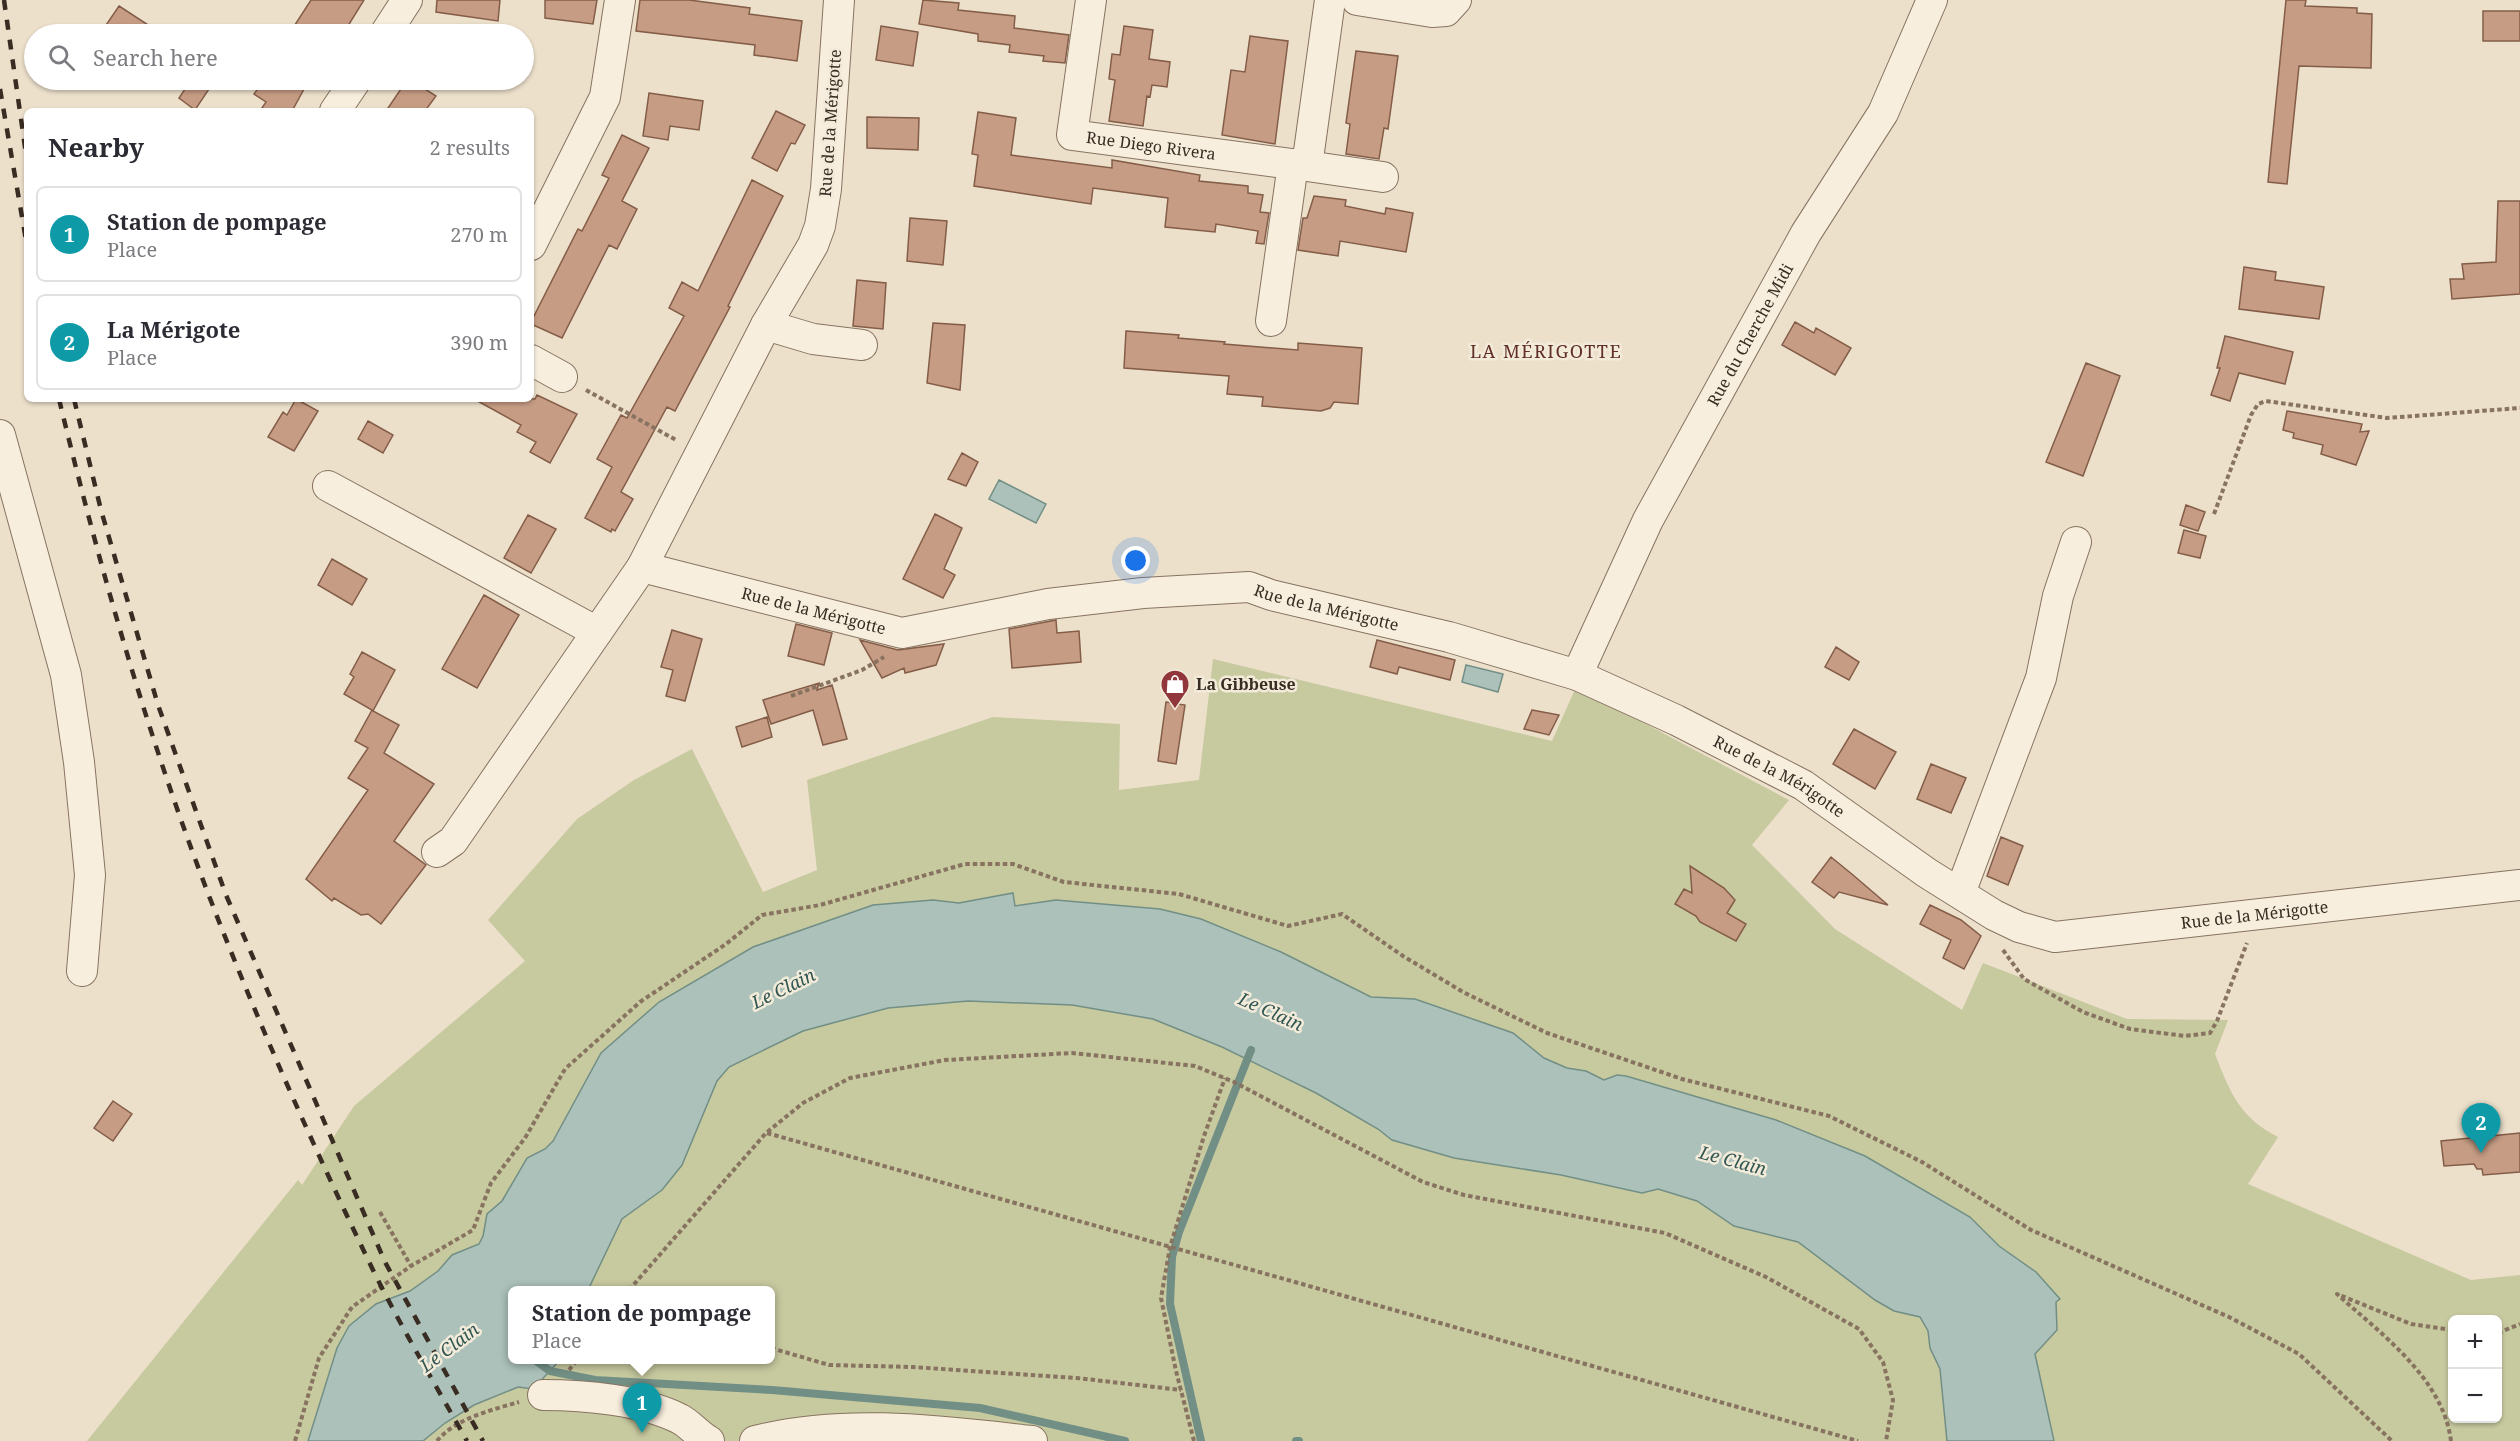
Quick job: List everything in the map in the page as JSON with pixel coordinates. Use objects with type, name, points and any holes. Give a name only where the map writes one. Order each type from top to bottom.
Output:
[{"type":"street","points":[[391,24],[407,0]]},
{"type":"street","points":[[534,239],[605,97],[620,0]]},
{"type":"street","name":"Rue de la Mérigotte","points":[[839,0],[826,189],[819,226],[797,273],[766,325],[642,567],[902,633],[1048,604],[1143,593],[1249,587],[1271,595],[1449,637],[1577,675],[1676,720],[1803,785],[1927,873],[1994,915],[2019,927],[2055,937],[2520,885]]},
{"type":"street","name":"Rue Diego Rivera","points":[[1091,0],[1072,135],[1383,177]]},
{"type":"street","points":[[1271,321],[1330,0]]},
{"type":"street","points":[[1357,0],[1432,12],[1451,6]]},
{"type":"street","name":"Rue du Cherche Midi","points":[[1577,675],[1648,520],[1806,233],[1883,113],[1932,0]]},
{"type":"street","points":[[337,108],[349,90]]},
{"type":"street","points":[[766,325],[813,339],[862,345]]},
{"type":"street","points":[[534,362],[562,377]]},
{"type":"street","points":[[0,435],[66,675],[79,762],[90,875],[82,971]]},
{"type":"street","points":[[328,486],[597,632]]},
{"type":"street","points":[[1960,892],[2041,678],[2058,596],[2076,542]]},
{"type":"street","points":[[437,852],[453,841],[642,567]]},
{"type":"street","points":[[543,1395],[576,1395],[664,1412],[681,1420],[709,1441]]},
{"type":"street","points":[[755,1441],[783,1434],[827,1428],[956,1433],[1032,1441]]},
{"type":"path","points":[[562,377],[701,453]]},
{"type":"path","points":[[2214,514],[2251,415],[2258,404],[2266,401],[2388,418],[2520,408]]},
{"type":"path","points":[[791,696],[862,670],[894,651],[902,633]]},
{"type":"path","points":[[295,1441],[319,1358],[352,1307],[411,1266],[473,1230],[491,1183],[525,1138],[565,1069],[640,1002],[726,944],[762,915],[819,905],[965,864],[1013,864],[1064,882],[1179,894],[1288,926],[1342,914],[1403,956],[1463,992],[1547,1033],[1682,1079],[1828,1116],[1922,1162],[2031,1230],[2229,1317],[2299,1354],[2392,1441]]},
{"type":"path","points":[[1994,915],[2001,947],[2024,979],[2083,1012],[2130,1029],[2185,1036],[2210,1033],[2261,915]]},
{"type":"path","points":[[632,1286],[766,1132],[803,1103],[850,1078],[945,1060],[1072,1053],[1195,1066],[1242,1086],[1424,1182],[1464,1195],[1665,1233],[1766,1277],[1859,1329],[1883,1362],[1893,1400],[1886,1441]]},
{"type":"path","points":[[1194,1441],[1161,1298],[1171,1247],[1204,1136],[1225,1078]]},
{"type":"path","points":[[766,1132],[1858,1441]]},
{"type":"path","points":[[380,1212],[411,1266]]},
{"type":"path","points":[[2448,1329],[2411,1324],[2337,1294],[2405,1355],[2435,1397],[2449,1422],[2451,1441]]},
{"type":"path","points":[[2502,1331],[2520,1324]]},
{"type":"path","points":[[775,1349],[829,1365],[913,1367],[1077,1378],[1181,1390]]},
{"type":"path","points":[[571,1368],[574,1364]]},
{"type":"path","points":[[437,1441],[442,1435],[478,1414],[543,1395]]},
{"type":"green space","points":[[1213,659],[1552,741],[1576,687],[1789,800],[1752,845],[1835,929],[1962,1010],[1983,963],[2127,1019],[2228,1020],[2215,1054],[2231,1092],[2254,1121],[2278,1137],[2248,1184],[2471,1280],[2520,1275],[2520,1441],[87,1441],[298,1180],[302,1185],[354,1106],[525,961],[488,920],[577,819],[634,780],[692,749],[763,892],[817,870],[807,780],[993,717],[1120,724],[1119,790],[1199,780]]},
{"type":"water","points":[[999,480],[1046,504],[1036,523],[989,499]]},
{"type":"water","points":[[1466,665],[1503,674],[1498,692],[1462,682]]},
{"type":"water","name":"Le Clain","points":[[1013,893],[1015,906],[1056,900],[1160,909],[1201,919],[1281,952],[1371,997],[1415,999],[1513,1033],[1544,1058],[1567,1068],[1586,1071],[1604,1080],[1617,1075],[1626,1076],[1776,1120],[1865,1156],[1970,1217],[1999,1246],[2036,1272],[2060,1299],[2056,1302],[2057,1330],[2035,1354],[2054,1441],[1947,1441],[1940,1369],[1930,1348],[1928,1331],[1920,1317],[1894,1311],[1875,1300],[1798,1242],[1734,1226],[1697,1201],[1658,1189],[1642,1193],[1561,1175],[1454,1158],[1392,1140],[1378,1129],[1316,1093],[1222,1047],[1153,1019],[1072,1005],[968,1001],[888,1008],[803,1031],[729,1067],[717,1081],[682,1165],[662,1190],[622,1219],[590,1286],[508,1286],[508,1364],[556,1364],[533,1389],[518,1387],[474,1405],[445,1423],[423,1441],[308,1441],[337,1348],[349,1326],[376,1304],[410,1291],[438,1271],[452,1255],[479,1244],[483,1236],[487,1214],[502,1201],[527,1158],[545,1149],[553,1141],[601,1053],[659,1002],[753,947],[873,905],[933,900],[959,903]]},
{"type":"building","points":[[311,0],[364,0],[349,24],[295,24]]},
{"type":"building","points":[[437,0],[500,0],[498,21],[436,12]]},
{"type":"building","points":[[545,0],[597,0],[593,24],[545,18]]},
{"type":"building","points":[[640,0],[689,0],[750,8],[749,14],[802,21],[797,61],[754,55],[755,45],[636,31]]},
{"type":"building","points":[[923,0],[959,3],[958,10],[1015,16],[1014,28],[1069,35],[1065,63],[1043,61],[1044,56],[1009,52],[1010,45],[978,41],[978,34],[919,24]]},
{"type":"building","points":[[2286,0],[2306,0],[2305,6],[2357,8],[2357,13],[2372,14],[2371,68],[2299,66],[2287,184],[2268,182]]},
{"type":"building","points":[[119,6],[147,24],[107,24]]},
{"type":"building","points":[[2483,11],[2520,11],[2520,41],[2483,41]]},
{"type":"building","points":[[881,26],[918,32],[913,66],[876,60]]},
{"type":"building","points":[[1124,26],[1153,30],[1149,59],[1170,62],[1167,87],[1152,85],[1150,97],[1147,96],[1143,126],[1109,121],[1115,80],[1109,79],[1112,54],[1120,55]]},
{"type":"building","points":[[1250,36],[1288,41],[1275,144],[1222,135],[1231,70],[1245,72]]},
{"type":"building","points":[[1356,51],[1398,56],[1388,129],[1384,128],[1379,159],[1346,154],[1350,124],[1346,123]]},
{"type":"building","points":[[184,90],[208,90],[196,108],[192,108],[179,98]]},
{"type":"building","points":[[257,90],[304,90],[294,108],[262,108],[266,102],[254,94]]},
{"type":"building","points":[[400,90],[427,90],[436,96],[427,108],[388,108]]},
{"type":"building","points":[[649,93],[703,101],[699,130],[670,126],[668,140],[643,136]]},
{"type":"building","points":[[776,111],[805,125],[795,144],[791,143],[777,171],[752,158]]},
{"type":"building","points":[[978,112],[1016,118],[1011,155],[1112,168],[1112,160],[1200,175],[1199,181],[1248,186],[1248,193],[1263,195],[1260,212],[1269,213],[1264,244],[1256,243],[1258,231],[1216,224],[1215,232],[1165,227],[1168,198],[1093,188],[1091,204],[974,186],[978,155],[972,154]]},
{"type":"building","points":[[867,117],[919,118],[918,150],[867,148]]},
{"type":"building","points":[[622,135],[649,148],[622,201],[637,209],[617,249],[609,245],[562,338],[534,325],[534,316],[578,229],[582,231],[609,178],[602,175]]},
{"type":"building","points":[[752,180],[783,196],[728,306],[730,307],[675,411],[667,407],[621,492],[633,499],[615,531],[612,529],[611,532],[585,518],[612,467],[597,459],[621,415],[627,418],[684,316],[669,308],[682,282],[698,291]]},
{"type":"building","points":[[1314,196],[1346,200],[1345,206],[1385,214],[1386,208],[1413,213],[1406,252],[1340,241],[1338,256],[1298,250],[1303,218],[1307,218]]},
{"type":"building","points":[[2498,201],[2520,201],[2520,294],[2452,299],[2450,279],[2464,279],[2462,264],[2496,262]]},
{"type":"building","points":[[910,218],[947,221],[943,265],[907,261]]},
{"type":"building","points":[[2244,267],[2276,272],[2275,280],[2324,287],[2319,319],[2239,309]]},
{"type":"building","points":[[857,280],[886,283],[883,329],[853,326]]},
{"type":"building","points":[[1795,322],[1814,333],[1816,328],[1851,348],[1835,375],[1782,345]]},
{"type":"building","points":[[933,323],[965,325],[960,390],[927,383]]},
{"type":"building","points":[[1126,331],[1179,335],[1178,338],[1225,342],[1224,344],[1298,350],[1298,343],[1362,348],[1358,404],[1334,402],[1330,408],[1321,411],[1262,406],[1263,397],[1227,394],[1229,376],[1124,368]]},
{"type":"building","points":[[2225,336],[2293,352],[2285,384],[2239,373],[2230,401],[2211,395],[2220,368],[2217,368]]},
{"type":"building","points":[[2086,363],[2120,376],[2083,476],[2046,462]]},
{"type":"building","points":[[537,395],[577,414],[550,463],[530,452],[536,442],[517,432],[521,425],[479,402],[534,402]]},
{"type":"building","points":[[294,402],[302,402],[318,411],[294,451],[268,437],[283,412],[287,415]]},
{"type":"building","points":[[2287,411],[2362,424],[2360,432],[2369,431],[2356,465],[2321,454],[2323,445],[2293,438],[2294,433],[2283,430]]},
{"type":"building","points":[[368,421],[393,435],[383,453],[358,439]]},
{"type":"building","points":[[962,453],[978,462],[966,486],[948,479]]},
{"type":"building","points":[[2186,505],[2205,512],[2198,531],[2180,525]]},
{"type":"building","points":[[935,514],[962,528],[944,569],[955,575],[943,598],[903,579]]},
{"type":"building","points":[[528,515],[556,529],[531,573],[504,558]]},
{"type":"building","points":[[2184,530],[2206,536],[2200,558],[2178,553]]},
{"type":"building","points":[[332,559],[367,579],[352,605],[318,585]]},
{"type":"building","points":[[484,595],[519,615],[477,688],[442,669]]},
{"type":"building","points":[[1056,620],[1057,633],[1079,631],[1081,662],[1012,668],[1009,629]]},
{"type":"building","points":[[796,624],[832,633],[824,665],[788,656]]},
{"type":"building","points":[[672,630],[702,639],[685,701],[666,696],[673,670],[661,667]]},
{"type":"building","points":[[860,640],[898,650],[944,644],[936,665],[905,673],[904,668],[882,678]]},
{"type":"building","points":[[1377,640],[1455,660],[1450,680],[1399,667],[1397,674],[1370,667]]},
{"type":"building","points":[[1836,647],[1859,662],[1849,680],[1825,667]]},
{"type":"building","points":[[362,652],[395,670],[373,711],[399,725],[384,753],[434,784],[394,841],[426,865],[381,924],[368,914],[361,915],[334,898],[332,901],[306,879],[368,790],[348,778],[368,748],[355,741],[372,710],[344,694],[354,677],[350,674]]},
{"type":"building","points":[[819,683],[817,690],[832,685],[847,739],[823,745],[813,710],[771,724],[763,700]]},
{"type":"building","points":[[1166,702],[1185,705],[1176,764],[1158,761]]},
{"type":"building","points":[[1532,710],[1559,715],[1549,735],[1524,729]]},
{"type":"building","points":[[767,717],[772,737],[742,747],[736,727]]},
{"type":"building","points":[[1854,729],[1896,752],[1875,789],[1833,764]]},
{"type":"building","points":[[1931,764],[1966,778],[1951,813],[1917,799]]},
{"type":"building","points":[[2001,837],[2023,846],[2008,885],[1987,876]]},
{"type":"building","points":[[1831,857],[1888,905],[1839,892],[1834,898],[1812,882]]},
{"type":"building","points":[[1690,866],[1724,888],[1735,900],[1727,913],[1746,924],[1736,941],[1700,922],[1696,916],[1675,904],[1684,889],[1692,893]]},
{"type":"building","points":[[1930,905],[1961,920],[1981,936],[1964,969],[1943,958],[1951,940],[1920,924]]},
{"type":"building","points":[[113,1101],[132,1114],[113,1141],[94,1128]]},
{"type":"building","points":[[2520,1133],[2520,1172],[2483,1175],[2482,1169],[2477,1169],[2474,1164],[2444,1166],[2441,1141]]},
{"type":"waterway","points":[[1201,1441],[1170,1304],[1172,1257],[1179,1232],[1251,1050]]},
{"type":"waterway","points":[[540,1364],[550,1371],[595,1380],[772,1390],[980,1408],[1125,1441]]},
{"type":"railway","points":[[4,0],[24,140]]},
{"type":"railway","points":[[0,89],[24,229]]},
{"type":"railway","points":[[60,402],[91,526],[146,715],[188,840],[229,947],[308,1132],[350,1223],[418,1355],[467,1441]]},
{"type":"railway","points":[[75,402],[101,510],[158,705],[226,895],[385,1262],[483,1441]]},
{"type":"place","name":"La Gibbeuse","points":[[1175,710]]},
{"type":"place","name":"La Mérigote","points":[[2481,1153]]},
{"type":"place","name":"Station de pompage","points":[[642,1433]]},
{"type":"district","name":"LA MÉRIGOTTE","points":[[1546,351]]}]
